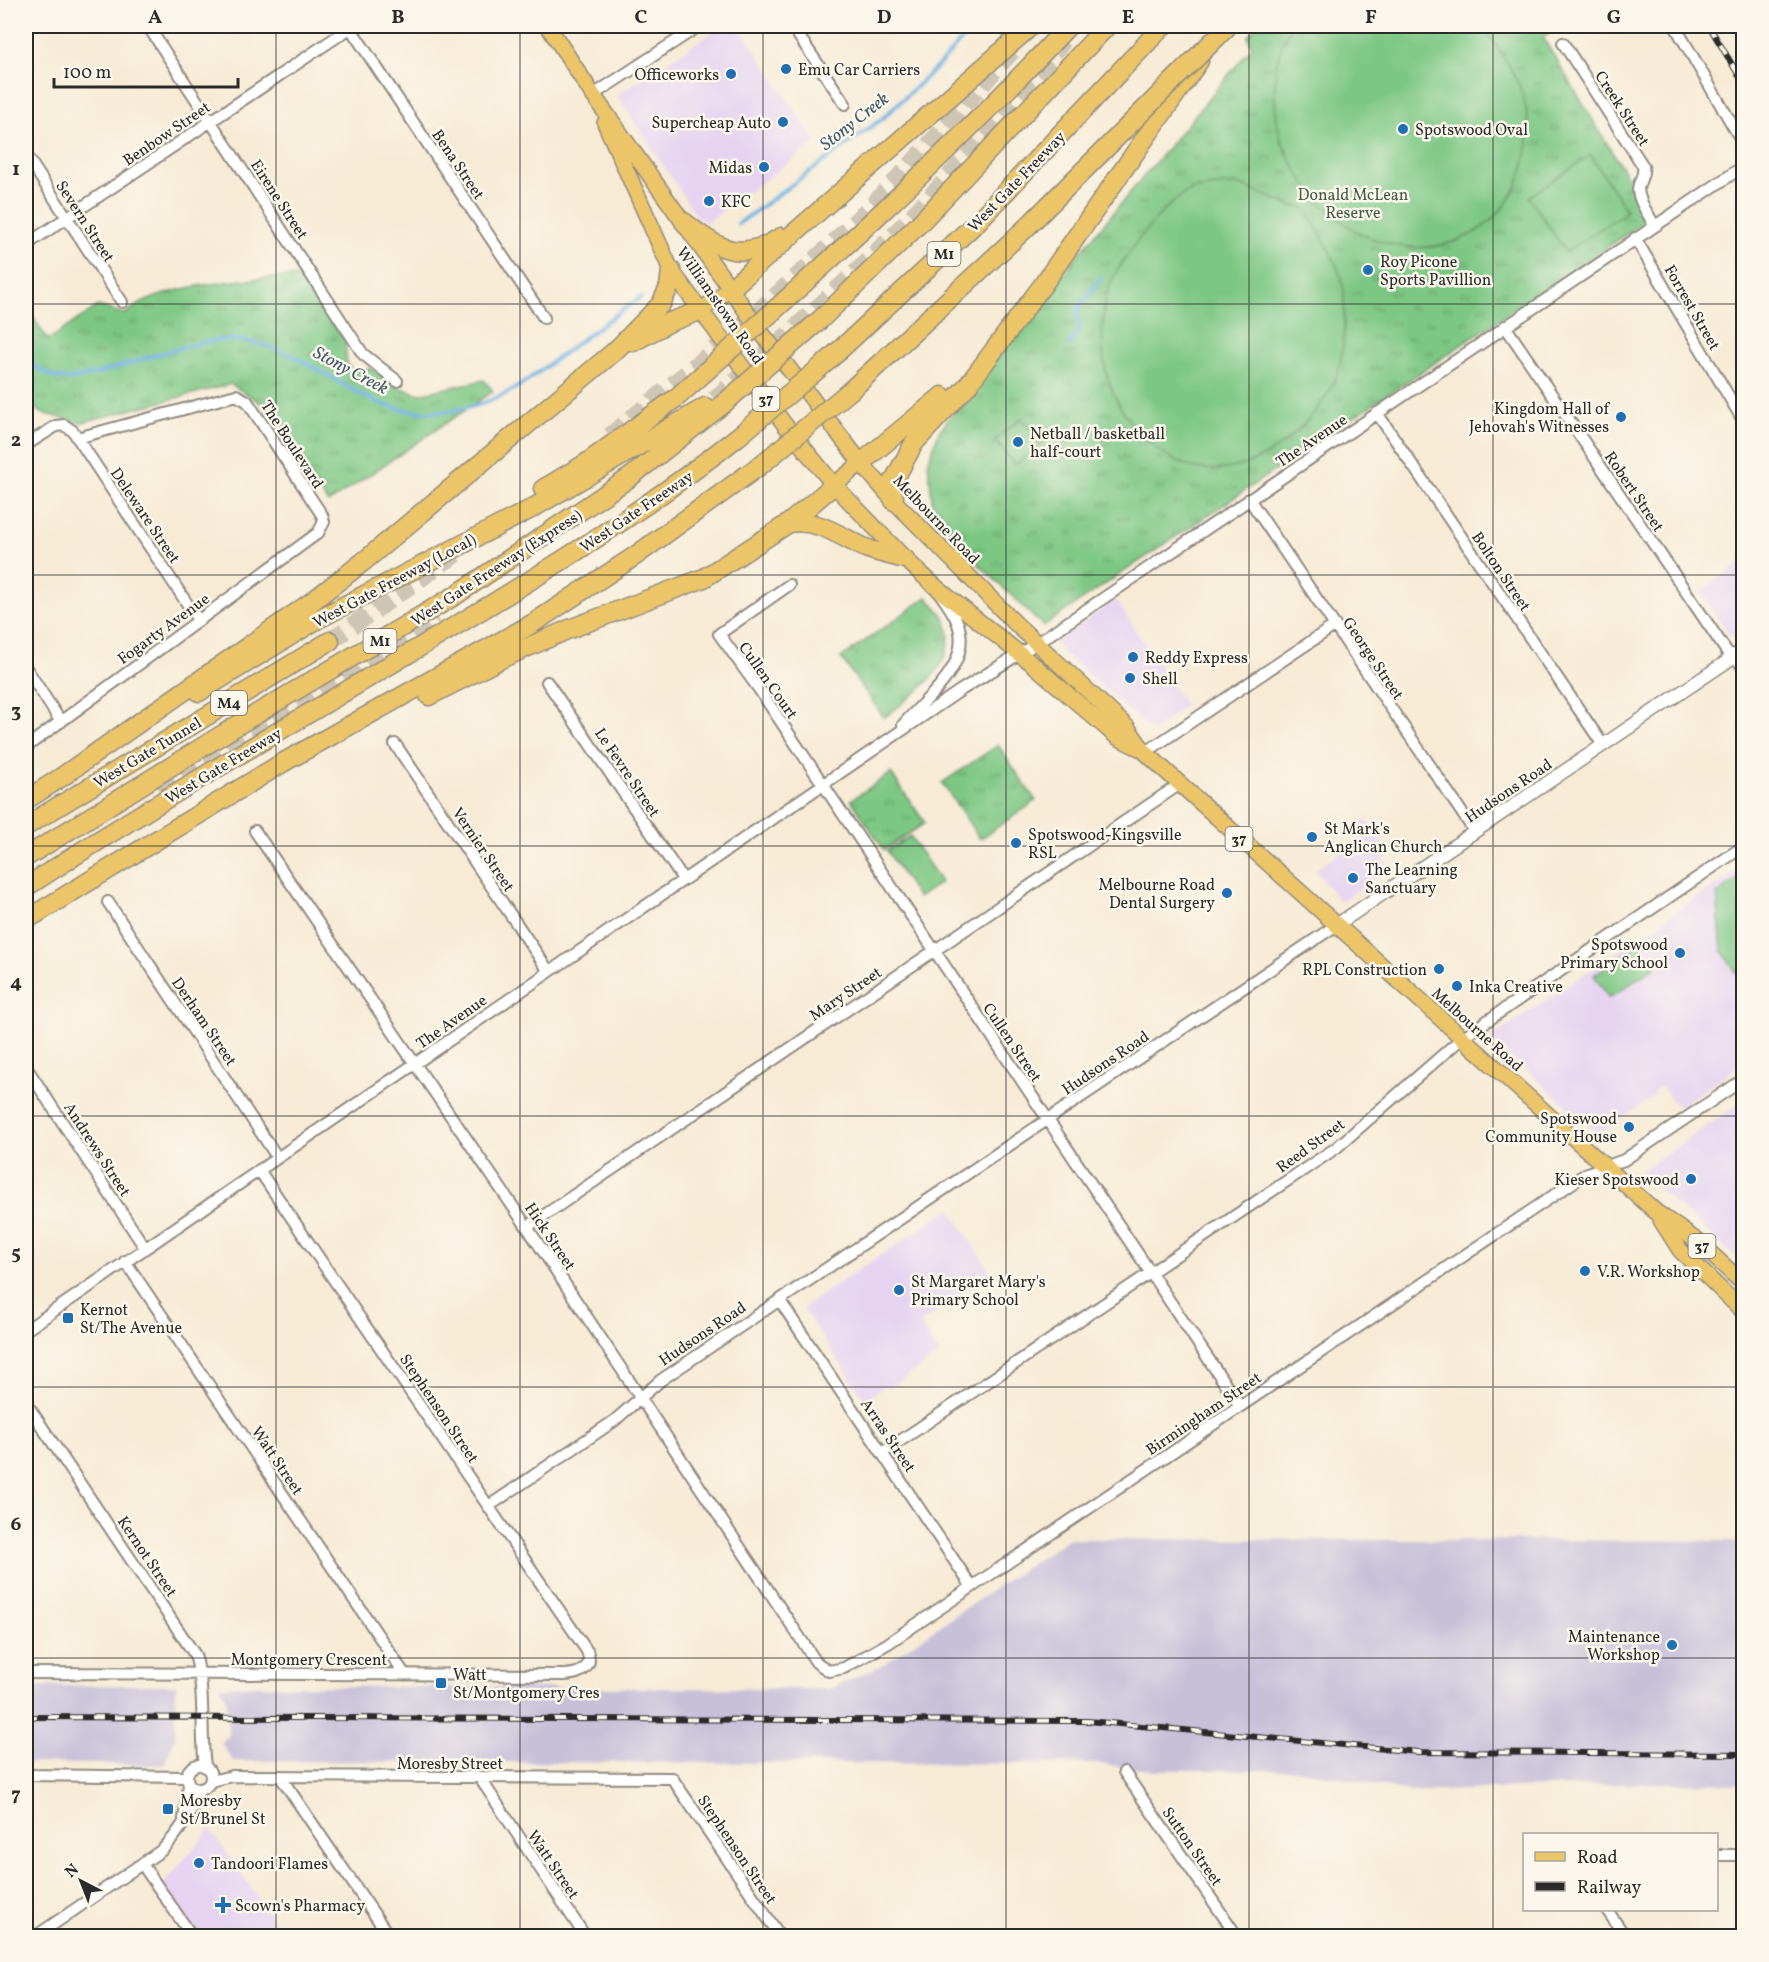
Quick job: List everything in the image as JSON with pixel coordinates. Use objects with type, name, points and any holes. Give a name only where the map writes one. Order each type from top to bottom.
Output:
[{"type":"highway","points":[[730,290],[1031,26]]},
{"type":"highway","points":[[404,575],[585,464],[676,398],[878,218],[958,141],[1068,26]]},
{"type":"highway","name":"West Gate Freeway (Local)","points":[[26,800],[318,619],[531,509],[721,402],[767,368],[918,225],[1107,26]]},
{"type":"highway","name":"West Gate Freeway","points":[[26,887],[254,746],[524,585],[677,485],[829,360],[976,224],[1163,26]]},
{"type":"highway","points":[[26,920],[284,762],[532,624],[635,556],[762,464],[851,390],[931,318],[1025,229],[1227,26]]},
{"type":"highway","points":[[894,501],[893,482],[914,443],[968,385],[1003,335],[1080,235],[1227,26]]},
{"type":"highway","points":[[684,222],[716,246],[728,251],[741,251],[771,243],[816,214]]},
{"type":"highway","points":[[60,778],[334,586],[615,351],[661,304],[669,288],[671,270]]},
{"type":"highway","points":[[615,351],[670,322],[700,311]]},
{"type":"highway","points":[[861,464],[925,411],[1003,335]]},
{"type":"highway","name":"West Gate Freeway (Express)","points":[[26,857],[241,723],[456,595],[629,478],[721,402]]},
{"type":"highway","points":[[176,828],[503,658],[567,630],[704,579],[789,523],[834,485]]},
{"type":"highway","points":[[789,523],[802,521],[815,524],[870,549],[905,559]]},
{"type":"highway","name":"West Gate Tunnel","points":[[26,826],[330,641]]},
{"type":"main road","name":"Williamstown Road","points":[[548,26],[593,95],[730,290]]},
{"type":"main road","name":"Williamstown Road","points":[[593,95],[671,270],[785,425],[834,485]]},
{"type":"main road","points":[[700,311],[730,290]]},
{"type":"main road","name":"Melbourne Road","points":[[730,290],[861,464],[894,501],[1037,643],[1127,727],[1145,752],[1335,926],[1605,1167],[1656,1212],[1697,1241],[1743,1284]]},
{"type":"main road","points":[[834,485],[861,464]]},
{"type":"main road","name":"Melbourne Road","points":[[834,485],[905,559],[937,588],[1018,653],[1116,737],[1145,752]]},
{"type":"main road","name":"Melbourne Road","points":[[1656,1212],[1680,1250],[1743,1312]]},
{"type":"street","name":"Eirene Street","points":[[148,26],[363,354],[397,381]]},
{"type":"street","name":"Benbow Street","points":[[26,245],[351,26]]},
{"type":"street","name":"Bena Street","points":[[351,26],[544,318]]},
{"type":"street","points":[[593,95],[699,26]]},
{"type":"street","points":[[792,26],[845,104]]},
{"type":"street","points":[[1675,26],[1743,145]]},
{"type":"street","name":"Creek Street","points":[[1563,44],[1642,166],[1644,172],[1638,188],[1640,199],[1654,225]]},
{"type":"street","name":"Severn Street","points":[[26,155],[123,302]]},
{"type":"street","name":"The Avenue","points":[[26,1330],[822,784],[1018,653],[1037,643],[1743,166]]},
{"type":"street","name":"Forrest Street","points":[[1635,238],[1743,422]]},
{"type":"street","name":"Robert Street","points":[[1505,326],[1722,645],[1739,653],[1743,669]]},
{"type":"street","name":"The Boulevard","points":[[77,438],[231,394],[242,397],[322,515],[324,522],[318,533]]},
{"type":"street","name":"Bolton Street","points":[[1377,413],[1603,745]]},
{"type":"street","name":"Deleware Street","points":[[26,446],[56,426],[69,427],[198,620]]},
{"type":"street","name":"George Street","points":[[1248,499],[1475,832]]},
{"type":"street","name":"Fogarty Avenue","points":[[26,747],[318,533]]},
{"type":"street","name":"Cullen Court","points":[[789,585],[719,634],[822,784]]},
{"type":"street","name":"The Avenue","points":[[893,736],[918,707],[943,684],[957,660],[961,641],[957,620],[937,588]]},
{"type":"street","points":[[1145,752],[1334,626]]},
{"type":"street","name":"Hudsons Road","points":[[489,1506],[614,1421],[661,1380],[1739,653]]},
{"type":"street","points":[[26,669],[61,722]]},
{"type":"street","name":"Le Fevre Street","points":[[547,682],[683,879]]},
{"type":"street","name":"Vernier Street","points":[[395,744],[548,970]]},
{"type":"street","name":"Cullen Street","points":[[822,784],[1240,1406]]},
{"type":"street","name":"Mary Street","points":[[527,1227],[1180,784]]},
{"type":"street","name":"Hick Street","points":[[255,831],[527,1227],[816,1662]]},
{"type":"street","name":"Reed Street","points":[[882,1453],[1336,1148],[1462,1038],[1743,846]]},
{"type":"street","name":"Derham Street","points":[[108,902],[277,1157]]},
{"type":"street","name":"Andrews Street","points":[[26,1066],[145,1248]]},
{"type":"street","name":"Birmingham Street","points":[[816,1662],[829,1671],[844,1668],[864,1659],[1587,1173],[1624,1160],[1743,1079]]},
{"type":"street","name":"Stephenson Street","points":[[259,1170],[587,1651],[588,1665]]},
{"type":"street","name":"Watt Street","points":[[125,1261],[405,1675]]},
{"type":"street","name":"Arras Street","points":[[780,1301],[972,1587]]},
{"type":"street","name":"Kernot Street","points":[[26,1403],[187,1640],[201,1675],[205,1771]]},
{"type":"street","name":"Montgomery Crescent","points":[[26,1673],[576,1675],[588,1665]]},
{"type":"street","points":[[26,1775],[191,1784],[207,1787],[205,1771],[189,1770],[191,1784],[193,1809],[162,1850],[36,1936]]},
{"type":"street","name":"Moresby Street","points":[[205,1771],[228,1776],[672,1778]]},
{"type":"street","name":"Sutton Street","points":[[1124,1772],[1236,1936]]},
{"type":"street","points":[[280,1776],[388,1936]]},
{"type":"street","name":"Watt Street","points":[[480,1778],[585,1936]]},
{"type":"street","name":"Stephenson Street","points":[[672,1778],[780,1936]]},
{"type":"street","points":[[1718,1855],[1743,1855]]},
{"type":"street","points":[[142,1864],[192,1936]]},
{"type":"street","points":[[1608,1911],[1625,1936]]},
{"type":"shaded area","points":[[722,26],[739,26],[816,142],[706,223],[696,215],[617,95]]},
{"type":"shaded area","points":[[1743,561],[1743,636],[1735,642],[1700,592]]},
{"type":"shaded area","name":"Shell","points":[[1116,600],[1185,705],[1153,732],[1062,652],[1055,642]]},
{"type":"shaded area","points":[[1366,819],[1391,855],[1384,860],[1390,868],[1340,902],[1315,870],[1358,840],[1351,829]]},
{"type":"shaded area","name":"Spotswood Primary School","points":[[1743,867],[1743,1063],[1678,1108],[1661,1086],[1653,1092],[1655,1096],[1598,1134],[1490,1038]]},
{"type":"shaded area","points":[[1743,1101],[1743,1264],[1640,1172]]},
{"type":"shaded area","name":"St Margaret Mary's Primary School","points":[[950,1209],[992,1274],[920,1323],[940,1354],[889,1388],[886,1385],[865,1400],[804,1310],[806,1305]]},
{"type":"shaded area","points":[[1068,1539],[1743,1541],[1743,1784],[1653,1783],[1411,1792],[1300,1770],[1150,1770],[1100,1764],[233,1761],[221,1743],[228,1736],[227,1702],[220,1686],[829,1689],[882,1665]]},
{"type":"shaded area","points":[[176,1685],[175,1738],[164,1765],[26,1763],[26,1686]]},
{"type":"shaded area","points":[[210,1829],[284,1936],[198,1936],[162,1886]]},
{"type":"green space","name":"Donald McLean Reserve","points":[[1257,26],[1561,26],[1543,38],[1652,217],[1043,626],[964,550],[933,509],[928,463],[939,431],[1072,262],[1252,47],[1248,37]]},
{"type":"green space","name":"Spotswood Oval","points":[[1292,26],[1481,26],[1497,47],[1518,83],[1528,122],[1524,165],[1509,199],[1486,225],[1456,241],[1422,247],[1387,243],[1352,228],[1320,201],[1294,166],[1278,126],[1275,74],[1285,37]]},
{"type":"green space","points":[[1590,155],[1627,211],[1566,252],[1529,197]]},
{"type":"green space","points":[[1238,184],[1291,206],[1305,208],[1331,253],[1342,281],[1344,333],[1340,365],[1335,380],[1321,404],[1304,424],[1287,440],[1249,463],[1229,468],[1209,469],[1189,466],[1168,457],[1149,442],[1129,421],[1111,388],[1105,368],[1104,312],[1109,286],[1114,276],[1128,254],[1160,214],[1183,195],[1193,190]]},
{"type":"green space","points":[[298,276],[345,341],[347,364],[354,371],[371,368],[397,387],[419,394],[484,380],[493,391],[328,503],[300,461],[298,462],[261,403],[231,384],[80,423],[42,413],[26,403],[26,306],[48,340],[98,306],[125,314],[161,295],[183,289],[232,281]]},
{"type":"green space","name":"Netball / basketball half-court","points":[[1021,418],[1042,443],[1015,465],[995,440]]},
{"type":"green space","points":[[927,597],[945,619],[949,635],[947,650],[942,663],[921,688],[884,718],[841,658]]},
{"type":"green space","points":[[998,745],[1036,801],[980,839],[942,783]]},
{"type":"green space","points":[[891,773],[925,823],[884,850],[851,800]]},
{"type":"green space","points":[[910,836],[941,882],[918,898],[887,851]]},
{"type":"green space","points":[[1743,876],[1743,982],[1722,951],[1717,894]]},
{"type":"green space","points":[[1639,944],[1655,967],[1609,998],[1594,975]]},
{"type":"waterway","name":"Stony Creek","points":[[738,224],[882,119],[938,66],[974,26]]},
{"type":"waterway","points":[[1069,345],[1079,330],[1078,309],[1101,278]]},
{"type":"waterway","name":"Stony Creek","points":[[26,361],[53,377],[69,379],[110,370],[176,349],[218,340],[237,340],[274,348],[368,398],[386,405],[404,410],[441,412],[478,405],[512,390],[641,297]]},
{"type":"tunnel","points":[[694,417],[811,314],[890,239],[1008,109],[1063,41]]},
{"type":"tunnel","points":[[610,436],[791,282],[860,217],[908,168],[1012,51]]},
{"type":"tunnel","points":[[330,641],[457,553]]},
{"type":"tunnel","points":[[161,793],[345,680],[435,616]]},
{"type":"railway","points":[[1709,26],[1744,84]]},
{"type":"railway","points":[[26,1717],[1088,1721],[1418,1752],[1744,1754]]},
{"type":"place","name":"Emu Car Carriers","points":[[786,69]]},
{"type":"place","name":"Officeworks","points":[[731,74]]},
{"type":"place","name":"Supercheap Auto","points":[[783,122]]},
{"type":"place","name":"Spotswood Oval","points":[[1403,129]]},
{"type":"place","name":"Midas","points":[[764,167]]},
{"type":"place","name":"KFC","points":[[709,201]]},
{"type":"place","name":"Roy Picone Sports Pavillion","points":[[1368,270]]},
{"type":"place","name":"Kingdom Hall of Jehovah's Witnesses","points":[[1621,417]]},
{"type":"place","name":"Netball / basketball half-court","points":[[1018,442]]},
{"type":"place","name":"Reddy Express","points":[[1133,657]]},
{"type":"place","name":"Shell","points":[[1130,678]]},
{"type":"place","name":"St Mark's Anglican Church","points":[[1312,837]]},
{"type":"place","name":"Spotswood-Kingsville RSL","points":[[1016,843]]},
{"type":"place","name":"The Learning Sanctuary","points":[[1353,878]]},
{"type":"place","name":"Melbourne Road Dental Surgery","points":[[1227,893]]},
{"type":"place","name":"Spotswood Primary School","points":[[1680,953]]},
{"type":"place","name":"RPL Construction","points":[[1439,969]]},
{"type":"place","name":"Inka Creative","points":[[1457,986]]},
{"type":"place","name":"Spotswood Community House","points":[[1629,1127]]},
{"type":"place","name":"Kieser Spotswood","points":[[1691,1179]]},
{"type":"place","name":"V.R. Workshop","points":[[1585,1271]]},
{"type":"place","name":"St Margaret Mary's Primary School","points":[[899,1290]]},
{"type":"place","name":"Kernot St/The Avenue","points":[[68,1318]]},
{"type":"place","name":"Maintenance Workshop","points":[[1672,1645]]},
{"type":"place","name":"Watt St/Montgomery Cres","points":[[441,1683]]},
{"type":"place","name":"Moresby St/Brunel St","points":[[168,1809]]},
{"type":"place","name":"Tandoori Flames","points":[[199,1863]]},
{"type":"place","name":"Scown's Pharmacy","points":[[223,1905]]}]
